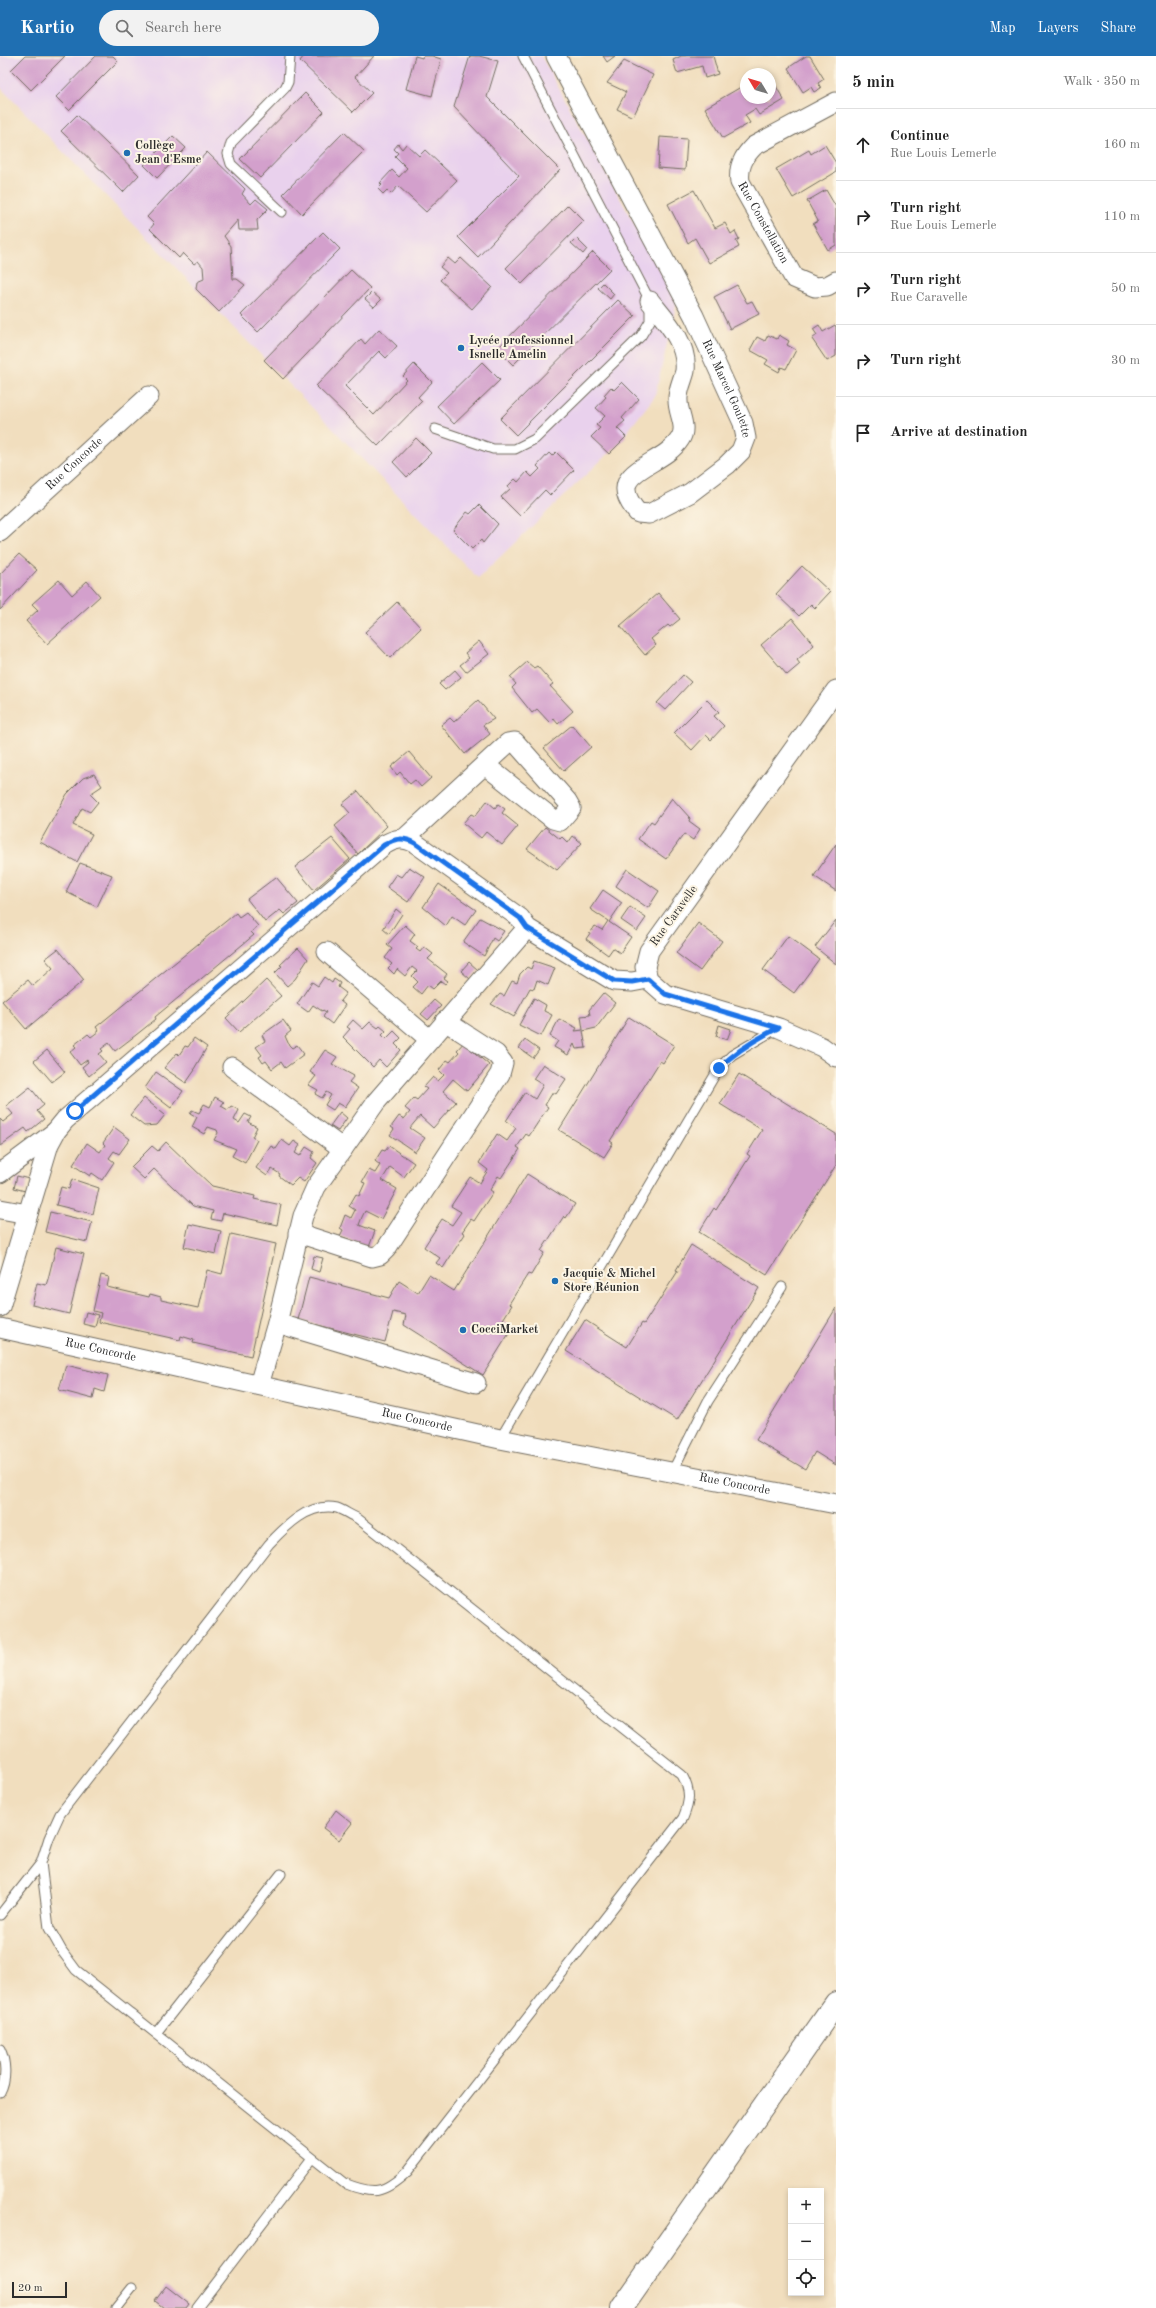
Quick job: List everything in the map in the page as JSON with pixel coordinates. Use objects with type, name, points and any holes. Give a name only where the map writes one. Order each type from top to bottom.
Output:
[{"type":"main road","points":[[622,2308],[836,2003]]},
{"type":"street","name":"Rue Marcel Goulette","points":[[556,56],[694,316],[743,423],[746,438],[742,451],[690,492],[649,514],[638,513],[630,504],[624,492],[625,484],[632,477],[674,447],[681,438],[684,430],[678,400],[685,371],[685,358],[677,336],[650,301]]},
{"type":"street","name":"Rue Constellation","points":[[836,102],[754,146],[746,154],[739,172],[740,182],[794,278],[814,287],[827,286],[836,281]]},
{"type":"street","name":"Rue Concorde","points":[[0,532],[150,396]]},
{"type":"street","name":"Rue Caravelle","points":[[648,979],[645,967],[649,951],[836,690]]},
{"type":"street","points":[[405,838],[486,765]]},
{"type":"street","points":[[0,1174],[56,1131],[75,1111],[384,845],[394,839],[405,838],[415,843],[520,918],[527,928],[614,981],[632,982],[648,979],[665,994],[778,1028],[822,1047],[836,1057]]},
{"type":"street","points":[[259,1385],[277,1323],[298,1233],[303,1216],[316,1188],[376,1102],[444,1021],[527,928]]},
{"type":"street","points":[[327,952],[429,1039]]},
{"type":"street","points":[[298,1233],[372,1257],[380,1255],[386,1249],[500,1074],[503,1064],[496,1054],[444,1021]]},
{"type":"street","points":[[232,1066],[343,1149]]},
{"type":"street","points":[[0,1307],[50,1144],[56,1131]]},
{"type":"street","points":[[0,1209],[28,1214]]},
{"type":"street","points":[[277,1323],[476,1383]]},
{"type":"street","name":"Rue Concorde","points":[[0,1328],[500,1439],[836,1504]]},
{"type":"lane","points":[[282,212],[231,164],[228,154],[231,143],[285,88],[288,82],[290,56]]},
{"type":"lane","points":[[436,429],[493,449],[515,449],[535,439],[641,336],[650,321],[650,301],[523,56]]},
{"type":"lane","points":[[500,1439],[719,1068],[732,1055],[759,1037],[778,1028]]},
{"type":"lane","points":[[672,1472],[708,1401],[782,1287]]},
{"type":"lane","points":[[0,1915],[41,1863],[49,1838],[60,1814],[269,1544],[286,1527],[299,1518],[322,1507],[338,1508],[357,1518],[682,1775],[689,1788],[689,1804],[684,1818],[407,2172],[391,2187],[375,2191],[362,2190],[344,2183],[76,1970],[62,1951],[49,1928],[41,1863]]},
{"type":"lane","points":[[156,2033],[281,1874]]},
{"type":"lane","points":[[0,2049],[5,2072],[4,2082],[0,2092]]},
{"type":"lane","points":[[197,2308],[312,2158]]},
{"type":"lane","points":[[116,2308],[132,2288]]},
{"type":"shaded area","name":"Lycée professionnel Isnelle Amelin","points":[[0,56],[541,56],[677,301],[655,396],[617,445],[478,578],[0,87]]},
{"type":"building","points":[[25,56],[65,56],[31,90],[11,70]]},
{"type":"building","points":[[96,56],[113,56],[118,61],[69,110],[56,97]]},
{"type":"building","points":[[304,56],[374,56],[355,77],[372,93],[353,112],[300,61]]},
{"type":"building","points":[[415,56],[422,58],[423,56],[432,56],[441,59],[432,96],[406,89]]},
{"type":"building","points":[[470,56],[479,56],[498,61],[487,97],[560,170],[478,257],[458,237],[519,176],[454,107]]},
{"type":"building","points":[[603,56],[615,56],[607,62]]},
{"type":"building","points":[[681,56],[713,56],[718,74],[705,78],[702,66],[677,73],[673,60]]},
{"type":"building","points":[[806,56],[810,56],[824,79],[818,83],[821,88],[814,92],[811,87],[803,92],[788,68]]},
{"type":"building","points":[[624,61],[653,75],[633,117],[617,109],[626,92],[607,83]]},
{"type":"building","points":[[776,86],[784,100],[759,115],[755,109],[745,115],[750,123],[723,138],[705,108],[740,88],[740,104],[776,104]]},
{"type":"building","points":[[305,93],[324,112],[260,178],[240,159]]},
{"type":"building","points":[[77,115],[139,175],[123,192],[61,131]]},
{"type":"building","points":[[344,132],[364,151],[302,214],[283,194]]},
{"type":"building","points":[[173,136],[186,148],[157,178],[144,165]]},
{"type":"building","points":[[660,137],[687,139],[685,170],[658,168]]},
{"type":"building","points":[[398,144],[402,149],[406,144],[419,156],[425,150],[457,180],[426,212],[398,186],[391,194],[387,190],[383,194],[378,189],[382,185],[380,183],[392,170],[399,177],[407,168],[395,156],[398,153],[394,149]]},
{"type":"building","points":[[825,145],[836,163],[836,172],[793,198],[776,169],[809,150],[811,154]]},
{"type":"building","points":[[207,152],[245,189],[242,194],[251,204],[256,199],[268,209],[257,220],[258,230],[239,230],[238,220],[224,236],[231,246],[233,279],[237,279],[245,285],[219,312],[196,289],[197,282],[204,279],[203,267],[198,261],[194,264],[183,253],[179,258],[150,229],[154,224],[147,217]]},
{"type":"building","points":[[694,190],[715,228],[725,223],[731,234],[735,231],[739,239],[736,241],[739,247],[709,263],[695,238],[688,243],[668,204]]},
{"type":"building","points":[[826,190],[836,207],[836,245],[828,250],[813,224],[818,221],[807,201]]},
{"type":"building","points":[[568,205],[584,221],[522,284],[506,268]]},
{"type":"building","points":[[323,232],[340,249],[258,332],[241,315]]},
{"type":"building","points":[[576,238],[587,249],[583,254],[571,243]]},
{"type":"building","points":[[593,252],[610,269],[513,365],[497,349]]},
{"type":"building","points":[[448,258],[455,264],[461,258],[492,287],[472,309],[440,280],[447,273],[440,267]]},
{"type":"building","points":[[351,270],[370,288],[283,379],[264,360]]},
{"type":"building","points":[[603,283],[614,294],[610,299],[598,288]]},
{"type":"building","points":[[737,285],[747,303],[752,301],[759,314],[730,329],[714,297]]},
{"type":"building","points":[[372,292],[381,300],[374,307],[365,299]]},
{"type":"building","points":[[618,300],[635,316],[516,435],[500,419]]},
{"type":"building","points":[[819,325],[823,332],[835,325],[836,327],[836,356],[827,361],[812,339],[817,335],[813,329]]},
{"type":"building","points":[[379,329],[397,346],[386,358],[379,351],[345,386],[374,415],[407,380],[403,376],[414,364],[432,382],[418,397],[422,401],[378,446],[316,386],[361,339],[365,344]]},
{"type":"building","points":[[768,335],[777,339],[779,335],[789,341],[787,345],[796,350],[786,369],[781,367],[779,372],[765,364],[768,360],[750,350],[757,337],[765,341]]},
{"type":"building","points":[[482,362],[500,380],[454,424],[437,406]]},
{"type":"building","points":[[622,382],[639,399],[622,418],[625,421],[617,428],[626,437],[609,454],[591,437],[600,428],[596,425],[605,416],[596,408],[606,397],[604,395],[611,387],[614,390]]},
{"type":"building","points":[[416,438],[431,453],[407,477],[393,462]]},
{"type":"building","points":[[556,452],[574,470],[550,495],[545,490],[520,516],[501,497],[510,489],[508,486],[515,479],[518,482],[527,472],[532,477],[540,469],[537,466],[549,453],[552,456]]},
{"type":"building","points":[[479,505],[498,524],[483,543],[481,540],[472,549],[453,530],[467,512],[470,514]]},
{"type":"building","points":[[19,554],[37,570],[0,610],[0,574]]},
{"type":"building","points":[[802,566],[830,592],[815,608],[811,604],[799,616],[776,594]]},
{"type":"building","points":[[59,580],[72,595],[87,581],[100,596],[47,644],[26,621],[38,610],[32,604]]},
{"type":"building","points":[[658,593],[680,619],[670,627],[668,625],[651,639],[656,645],[645,655],[620,626]]},
{"type":"building","points":[[397,602],[421,628],[390,658],[365,632]]},
{"type":"building","points":[[792,618],[814,645],[797,660],[800,664],[787,675],[761,645]]},
{"type":"building","points":[[479,641],[489,654],[466,672],[460,665],[469,658],[465,653]]},
{"type":"building","points":[[527,662],[534,668],[537,666],[553,684],[550,686],[573,711],[558,724],[553,718],[549,722],[537,709],[532,713],[512,688],[516,684],[510,677]]},
{"type":"building","points":[[455,670],[461,677],[445,690],[439,684]]},
{"type":"building","points":[[683,675],[691,682],[665,710],[657,703]]},
{"type":"building","points":[[478,700],[494,719],[483,725],[490,734],[465,754],[441,725],[450,718],[454,722]]},
{"type":"building","points":[[707,700],[719,712],[714,716],[724,726],[711,740],[706,735],[692,750],[674,733]]},
{"type":"building","points":[[572,725],[591,747],[564,771],[544,748]]},
{"type":"building","points":[[409,752],[431,778],[421,787],[415,780],[410,784],[400,772],[397,775],[391,767]]},
{"type":"building","points":[[94,774],[102,786],[90,794],[98,802],[90,812],[82,808],[73,825],[92,834],[77,862],[40,842],[67,794],[83,778]]},
{"type":"building","points":[[358,791],[387,826],[358,854],[335,826],[350,813],[342,804]]},
{"type":"building","points":[[672,798],[690,818],[689,821],[700,829],[693,840],[684,834],[666,859],[638,839],[651,821],[654,823]]},
{"type":"building","points":[[487,801],[495,808],[498,804],[505,809],[502,813],[518,826],[502,845],[486,832],[481,838],[463,823],[471,814],[475,816]]},
{"type":"building","points":[[545,827],[560,839],[562,837],[568,843],[573,836],[582,843],[557,870],[527,849]]},
{"type":"building","points":[[332,838],[350,859],[314,890],[295,867]]},
{"type":"building","points":[[836,844],[836,891],[814,876]]},
{"type":"building","points":[[80,863],[112,875],[97,907],[66,892]]},
{"type":"building","points":[[409,867],[425,877],[408,902],[387,887],[396,874],[401,877]]},
{"type":"building","points":[[627,869],[659,891],[648,908],[616,886]]},
{"type":"building","points":[[276,877],[298,903],[284,914],[280,910],[265,922],[247,899]]},
{"type":"building","points":[[439,884],[476,910],[465,925],[452,916],[446,926],[423,907]]},
{"type":"building","points":[[603,890],[622,903],[609,922],[631,937],[620,953],[613,948],[608,955],[586,939],[595,926],[602,930],[608,921],[590,909]]},
{"type":"building","points":[[630,907],[646,918],[637,931],[621,920]]},
{"type":"building","points":[[396,909],[402,914],[389,934],[383,929]]},
{"type":"building","points":[[246,912],[258,926],[251,932],[254,935],[155,1017],[156,1019],[115,1051],[109,1043],[101,1049],[103,1051],[99,1054],[106,1062],[89,1076],[82,1067],[88,1062],[87,1060],[80,1065],[70,1052],[76,1047],[74,1045],[88,1034],[91,1037],[99,1031],[96,1027],[236,913],[239,917]]},
{"type":"building","points":[[480,918],[504,931],[497,941],[493,938],[484,956],[463,942]]},
{"type":"building","points":[[836,920],[836,964],[815,947]]},
{"type":"building","points":[[698,923],[722,941],[700,971],[676,953]]},
{"type":"building","points":[[405,925],[415,934],[410,941],[418,947],[416,949],[420,952],[424,947],[433,954],[428,959],[447,974],[444,978],[448,981],[445,984],[441,981],[433,989],[428,985],[421,994],[413,987],[418,982],[412,976],[417,971],[412,967],[405,976],[397,969],[394,974],[388,968],[392,964],[385,958],[392,949],[387,945]]},
{"type":"building","points":[[788,936],[819,959],[794,993],[763,970]]},
{"type":"building","points":[[298,948],[308,959],[295,979],[287,986],[275,973],[282,966],[280,965]]},
{"type":"building","points":[[58,949],[84,980],[26,1029],[2,1001],[28,980],[33,986],[53,968],[45,959]]},
{"type":"building","points":[[534,961],[555,968],[548,985],[537,980],[534,989],[530,988],[514,1017],[491,1004],[500,994],[504,996],[512,981],[517,983],[520,974],[527,967],[531,969]]},
{"type":"building","points":[[469,962],[478,970],[470,979],[461,971]]},
{"type":"building","points":[[324,977],[332,983],[334,979],[340,983],[338,987],[346,993],[340,1001],[345,1005],[332,1024],[323,1017],[326,1012],[323,1010],[322,1011],[313,1005],[308,1012],[297,1004],[312,982],[318,986]]},
{"type":"building","points":[[266,980],[281,996],[239,1032],[226,1018]]},
{"type":"building","points":[[603,993],[615,1003],[596,1028],[583,1031],[586,1048],[576,1049],[574,1044],[568,1055],[554,1047],[558,1041],[550,1036],[559,1019],[577,1028],[575,1031],[583,1030],[581,1016],[590,1015],[589,1010]]},
{"type":"building","points":[[534,998],[546,1005],[544,1011],[552,1015],[541,1036],[519,1025]]},
{"type":"building","points":[[434,1000],[441,1006],[428,1020],[421,1014]]},
{"type":"building","points":[[629,1017],[674,1045],[663,1063],[660,1061],[610,1141],[613,1143],[604,1157],[559,1130]]},
{"type":"building","points":[[283,1020],[291,1031],[285,1036],[289,1045],[292,1048],[297,1045],[304,1054],[285,1068],[281,1062],[272,1069],[266,1061],[263,1063],[259,1057],[262,1055],[256,1047],[265,1041],[262,1035]]},
{"type":"building","points":[[353,1020],[363,1029],[370,1022],[378,1028],[380,1026],[386,1031],[382,1035],[386,1039],[394,1031],[401,1038],[395,1044],[401,1050],[386,1067],[379,1060],[373,1067],[343,1037],[350,1029],[347,1027]]},
{"type":"building","points":[[719,1025],[731,1029],[727,1040],[716,1036]]},
{"type":"building","points":[[194,1038],[207,1047],[194,1069],[195,1070],[186,1083],[164,1068],[177,1053],[179,1055],[185,1046],[188,1047]]},
{"type":"building","points":[[466,1040],[468,1047],[489,1065],[467,1091],[453,1079],[443,1091],[456,1102],[433,1128],[420,1116],[414,1123],[410,1128],[425,1138],[415,1152],[390,1135],[394,1129],[391,1127],[399,1116],[404,1119],[410,1112],[405,1108],[414,1098],[417,1100],[427,1089],[424,1087],[433,1077],[438,1081],[444,1075],[439,1070],[447,1060],[450,1062],[459,1052],[457,1050]]},
{"type":"building","points":[[525,1040],[539,1050],[533,1058],[519,1048]]},
{"type":"building","points":[[47,1050],[65,1072],[52,1082],[34,1061]]},
{"type":"building","points":[[325,1050],[337,1057],[332,1064],[354,1076],[349,1082],[358,1088],[345,1107],[338,1103],[333,1110],[325,1105],[331,1095],[326,1092],[322,1098],[315,1094],[318,1090],[309,1085],[316,1076],[310,1072]]},
{"type":"building","points":[[543,1064],[566,1079],[556,1094],[553,1092],[545,1105],[548,1107],[529,1136],[526,1134],[517,1147],[520,1149],[501,1178],[498,1176],[490,1190],[493,1192],[474,1221],[471,1219],[462,1232],[465,1234],[443,1268],[436,1263],[440,1258],[424,1247],[442,1219],[452,1225],[461,1212],[451,1206],[470,1177],[480,1183],[488,1170],[479,1163],[497,1134],[507,1141],[516,1128],[506,1121],[525,1092],[535,1099],[543,1085],[533,1079]]},
{"type":"building","points":[[156,1072],[183,1091],[171,1108],[145,1088]]},
{"type":"building","points":[[739,1074],[836,1134],[836,1165],[767,1275],[699,1232],[714,1208],[716,1210],[750,1156],[747,1154],[762,1130],[720,1104]]},
{"type":"building","points":[[30,1087],[44,1105],[37,1111],[44,1119],[28,1132],[25,1128],[0,1146],[0,1119],[3,1122],[13,1114],[6,1106]]},
{"type":"building","points":[[215,1097],[224,1102],[221,1106],[228,1110],[231,1106],[239,1110],[234,1120],[239,1123],[245,1114],[251,1117],[248,1122],[257,1127],[252,1137],[257,1140],[245,1163],[232,1156],[236,1149],[214,1140],[218,1133],[217,1130],[208,1127],[204,1134],[192,1127],[197,1117],[190,1113],[192,1110],[199,1113],[204,1104],[210,1107]]},
{"type":"building","points":[[144,1098],[165,1115],[157,1125],[144,1126],[130,1115]]},
{"type":"building","points":[[340,1112],[347,1118],[338,1131],[330,1126]]},
{"type":"building","points":[[114,1127],[130,1139],[119,1154],[114,1151],[109,1158],[114,1162],[102,1180],[92,1173],[90,1176],[73,1165],[87,1143],[100,1152],[105,1145],[103,1143]]},
{"type":"building","points":[[282,1140],[290,1146],[294,1141],[300,1145],[295,1153],[300,1156],[306,1147],[314,1152],[311,1158],[317,1163],[304,1182],[298,1178],[291,1185],[279,1176],[280,1174],[272,1169],[267,1176],[256,1168],[271,1146],[276,1149]]},
{"type":"building","points":[[166,1142],[212,1186],[255,1196],[254,1199],[281,1205],[277,1225],[223,1213],[221,1221],[211,1219],[213,1211],[193,1206],[154,1169],[144,1179],[131,1167],[152,1146],[158,1151]]},
{"type":"building","points":[[389,1146],[414,1163],[404,1177],[390,1167],[382,1180],[397,1189],[381,1219],[365,1211],[359,1225],[375,1231],[369,1247],[340,1236],[343,1230],[340,1228],[345,1215],[351,1218],[355,1210],[349,1206],[356,1194],[359,1196],[365,1183],[362,1182],[369,1170],[375,1173],[380,1165],[375,1161],[382,1150],[385,1151]]},
{"type":"building","points":[[527,1174],[575,1204],[566,1218],[564,1216],[541,1251],[544,1253],[531,1275],[528,1274],[509,1304],[512,1305],[502,1321],[513,1327],[483,1375],[404,1325],[406,1315],[393,1312],[385,1342],[298,1320],[309,1277],[389,1298],[399,1281],[418,1293],[429,1275],[454,1291]]},
{"type":"building","points":[[17,1176],[29,1179],[25,1191],[14,1188]]},
{"type":"building","points":[[72,1179],[99,1188],[93,1214],[56,1205],[61,1187],[69,1189]]},
{"type":"building","points":[[50,1212],[92,1222],[87,1242],[45,1232]]},
{"type":"building","points":[[189,1224],[221,1231],[216,1254],[184,1247]]},
{"type":"building","points":[[231,1234],[276,1244],[251,1356],[193,1343],[194,1340],[181,1336],[180,1340],[99,1322],[101,1313],[93,1311],[101,1275],[109,1277],[107,1287],[149,1297],[150,1294],[161,1297],[161,1300],[198,1308],[207,1270],[222,1274]]},
{"type":"building","points":[[691,1245],[759,1288],[677,1420],[566,1351],[585,1320],[627,1347],[642,1323],[644,1324],[678,1271],[676,1270]]},
{"type":"building","points":[[56,1247],[84,1254],[69,1314],[32,1305],[37,1283],[46,1285]]},
{"type":"building","points":[[314,1256],[323,1258],[319,1272],[311,1269]]},
{"type":"building","points":[[836,1308],[836,1465],[815,1452],[805,1469],[756,1440]]},
{"type":"building","points":[[86,1312],[98,1315],[95,1327],[83,1324]]},
{"type":"building","points":[[66,1365],[108,1375],[104,1392],[95,1389],[93,1399],[59,1390]]},
{"type":"building","points":[[336,1810],[352,1823],[339,1840],[323,1828]]},
{"type":"building","points":[[166,2286],[189,2304],[186,2308],[164,2308],[155,2301]]},
{"type":"place","name":"Collège Jean d'Esme","points":[[127,153]]},
{"type":"place","name":"Lycée professionnel Isnelle Amelin","points":[[461,348]]},
{"type":"place","name":"Jacquie & Michel Store Réunion","points":[[555,1281]]},
{"type":"place","name":"CocciMarket","points":[[463,1330]]},
{"type":"route","points":[[75,1111],[384,845],[394,839],[405,838],[415,843],[520,918],[527,928],[614,981],[632,982],[648,979],[655,987],[665,994],[778,1028],[759,1037],[732,1055],[719,1068]]}]
